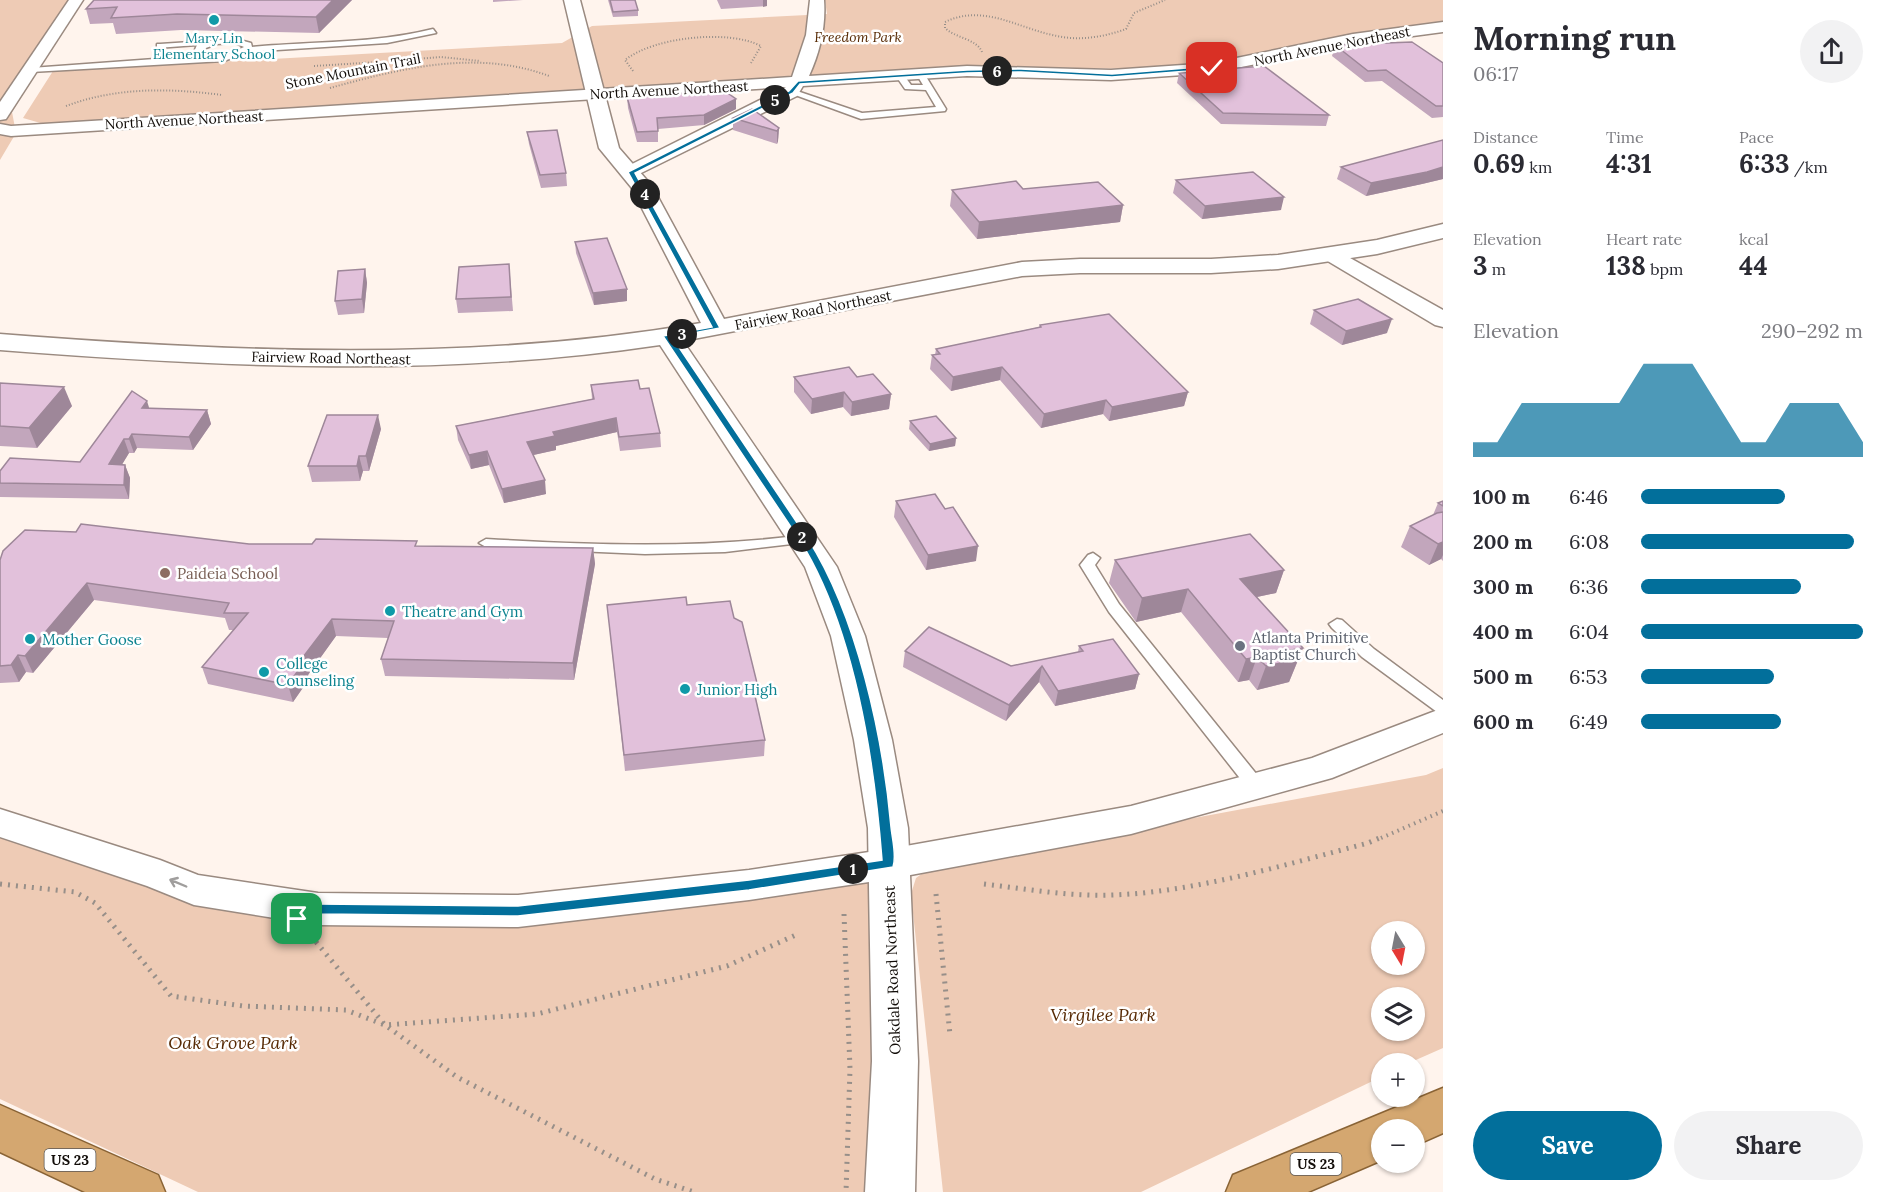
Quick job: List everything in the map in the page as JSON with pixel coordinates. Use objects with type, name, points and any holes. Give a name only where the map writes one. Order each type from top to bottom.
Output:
[{"type":"highway","points":[[1422,1119],[1443,1110]]},
{"type":"highway","name":"US 23","points":[[0,1128],[140,1192]]},
{"type":"highway","name":"US 23","points":[[1251,1192],[1371,1141]]},
{"type":"street","points":[[0,115],[76,0]]},
{"type":"street","points":[[572,0],[609,148],[613,157],[631,172],[717,328]]},
{"type":"street","points":[[631,172],[795,87],[815,33],[817,0]]},
{"type":"street","name":"North Avenue Northeast","points":[[0,129],[11,131],[597,94],[795,87],[900,76],[925,81],[1000,70],[1112,75],[1169,72],[1212,68],[1275,57],[1353,39],[1443,27]]},
{"type":"street","name":"Fairview Road Northeast","points":[[0,342],[166,354],[367,360],[523,352],[667,336],[717,328],[968,278],[1043,267],[1210,266],[1334,255],[1443,231]]},
{"type":"street","points":[[1334,255],[1443,320]]},
{"type":"street","name":"Oakdale Road Northeast","points":[[667,336],[821,567],[848,636],[882,784],[889,864],[895,1061],[890,1192]]},
{"type":"street","points":[[0,823],[160,875],[194,890],[318,909],[518,911],[749,885],[889,864],[1131,820],[1320,769],[1443,720]]},
{"type":"lane","points":[[31,70],[229,57],[246,50],[299,44],[361,45],[413,38],[433,32]]},
{"type":"lane","points":[[209,58],[197,54],[197,50],[214,42]]},
{"type":"lane","points":[[177,61],[181,54],[160,46],[243,42],[248,45],[246,50]]},
{"type":"lane","points":[[795,87],[850,114],[861,116],[942,110],[925,81]]},
{"type":"lane","points":[[486,543],[591,549],[694,548],[752,547],[804,539]]},
{"type":"lane","points":[[1093,558],[1087,565],[1114,608],[1256,786]]},
{"type":"lane","points":[[1337,624],[1368,653],[1443,708]]},
{"type":"path","points":[[978,57],[983,51],[981,46],[949,33],[945,28],[945,22],[960,16],[982,15],[1002,18],[1057,36],[1076,38],[1104,36],[1126,30],[1134,13],[1165,0]]},
{"type":"path","points":[[631,76],[635,73],[625,60],[634,53],[717,35],[736,36],[761,46],[750,62],[753,69]]},
{"type":"path","name":"Stone Mountain Trail","points":[[324,90],[407,70],[489,62],[529,67],[554,79]]},
{"type":"path","points":[[60,108],[90,98],[142,91],[192,91],[227,96]]},
{"type":"path","points":[[984,884],[1090,895],[1150,891],[1246,875],[1368,843],[1443,811]]},
{"type":"path","points":[[0,884],[75,892],[95,903],[171,996],[243,1006],[346,1010],[385,1025],[537,1014],[727,966],[798,934]]},
{"type":"path","points":[[936,894],[950,1035]]},
{"type":"path","points":[[294,905],[297,919],[385,1025],[457,1077],[655,1179],[694,1192]]},
{"type":"path","points":[[844,914],[850,1069],[846,1192]]},
{"type":"green space","points":[[0,0],[82,0],[12,112],[16,133],[0,160]]},
{"type":"green space","name":"Freedom Park","points":[[825,0],[1443,0],[1443,23],[1360,34],[1215,63],[1167,67],[1110,69],[968,67],[44,124],[23,118],[53,71],[562,43],[592,26],[827,14]]},
{"type":"green space","name":"Virgilee Park","points":[[1443,768],[1443,1048],[1425,1056],[1425,1053],[1371,1053],[1371,1082],[1141,1192],[943,1192],[911,894],[916,878],[931,867],[1426,775]]},
{"type":"green space","name":"Oak Grove Park","points":[[0,829],[194,890],[523,914],[882,873],[869,1192],[198,1192],[0,1099]]},
{"type":"building","points":[[94,0],[333,0],[316,17],[177,14],[111,18],[117,7],[86,9]]},
{"type":"building","points":[[610,0],[635,0],[638,10],[613,12]]},
{"type":"building","points":[[1412,42],[1443,63],[1443,106],[1436,106],[1386,70],[1368,71],[1335,45]]},
{"type":"building","points":[[1264,66],[1329,115],[1223,113],[1179,73],[1214,71],[1212,70]]},
{"type":"building","points":[[719,87],[736,99],[704,115],[657,118],[658,131],[637,132],[627,97],[678,94]]},
{"type":"building","points":[[752,109],[779,128],[777,131],[733,118]]},
{"type":"building","points":[[557,130],[566,173],[540,175],[527,132]]},
{"type":"building","points":[[1443,140],[1443,167],[1427,172],[1371,183],[1341,167]]},
{"type":"building","points":[[1253,172],[1284,197],[1205,206],[1176,180]]},
{"type":"building","points":[[1016,181],[1023,189],[1098,182],[1123,205],[979,222],[952,190]]},
{"type":"building","points":[[607,238],[627,289],[593,293],[575,242]]},
{"type":"building","points":[[509,264],[511,297],[456,299],[459,267]]},
{"type":"building","points":[[365,269],[362,299],[335,301],[338,271]]},
{"type":"building","points":[[1358,299],[1392,319],[1346,331],[1314,310]]},
{"type":"building","points":[[1109,314],[1188,392],[1112,407],[1106,400],[1044,414],[1002,367],[953,377],[932,355],[940,354],[936,349],[1041,327],[1040,325]]},
{"type":"building","points":[[849,367],[857,377],[873,374],[891,394],[852,402],[844,392],[812,399],[794,377]]},
{"type":"building","points":[[638,380],[640,389],[649,388],[660,433],[619,437],[616,418],[553,432],[555,436],[527,442],[545,480],[502,489],[487,451],[469,455],[456,426],[594,399],[591,385]]},
{"type":"building","points":[[0,383],[64,387],[29,428],[0,426]]},
{"type":"building","points":[[132,391],[147,401],[142,408],[207,410],[189,437],[132,434],[129,439],[124,439],[109,464],[125,465],[124,485],[0,483],[0,471],[10,458],[80,462]]},
{"type":"building","points":[[327,415],[378,415],[366,456],[359,456],[357,466],[308,466]]},
{"type":"building","points":[[936,416],[956,438],[930,444],[910,421]]},
{"type":"building","points":[[935,494],[945,509],[953,507],[978,546],[928,555],[896,501]]},
{"type":"building","points":[[1443,512],[1443,542],[1438,544],[1410,526],[1437,513]]},
{"type":"building","name":"Theatre and Gym","points":[[81,524],[249,544],[312,544],[316,539],[417,541],[415,546],[593,548],[573,663],[381,659],[394,621],[332,619],[300,661],[304,662],[288,685],[202,667],[248,613],[224,613],[229,603],[87,583],[25,656],[18,655],[11,665],[0,666],[0,560],[3,551],[25,530],[76,532]]},
{"type":"building","points":[[1250,534],[1284,570],[1240,579],[1303,648],[1291,650],[1299,659],[1266,666],[1257,657],[1246,659],[1188,589],[1142,598],[1115,560]]},
{"type":"building","name":"Junior High","points":[[686,597],[687,605],[730,601],[734,618],[742,622],[757,683],[755,696],[765,740],[624,755],[607,605]]},
{"type":"building","points":[[929,627],[1011,666],[1083,651],[1079,646],[1113,639],[1139,674],[1058,691],[1042,666],[1009,705],[905,651]]},
{"type":"place","name":"Mary Lin Elementary School","points":[[214,20]]},
{"type":"place","name":"Paideia School","points":[[165,573]]},
{"type":"place","name":"Theatre and Gym","points":[[390,611]]},
{"type":"place","name":"Mother Goose","points":[[30,639]]},
{"type":"place","name":"Atlanta Primitive Baptist Church","points":[[1240,646]]},
{"type":"place","name":"College Counseling","points":[[264,672]]},
{"type":"place","name":"Junior High","points":[[685,689]]},
{"type":"route","points":[[297,919],[294,905],[318,909],[518,911],[749,885],[889,864],[888,828],[882,784],[861,686],[848,636],[836,602],[821,567],[804,539],[667,336],[717,328],[641,186],[631,172],[791,92],[798,82],[1000,70],[1112,75],[1212,68]]}]
